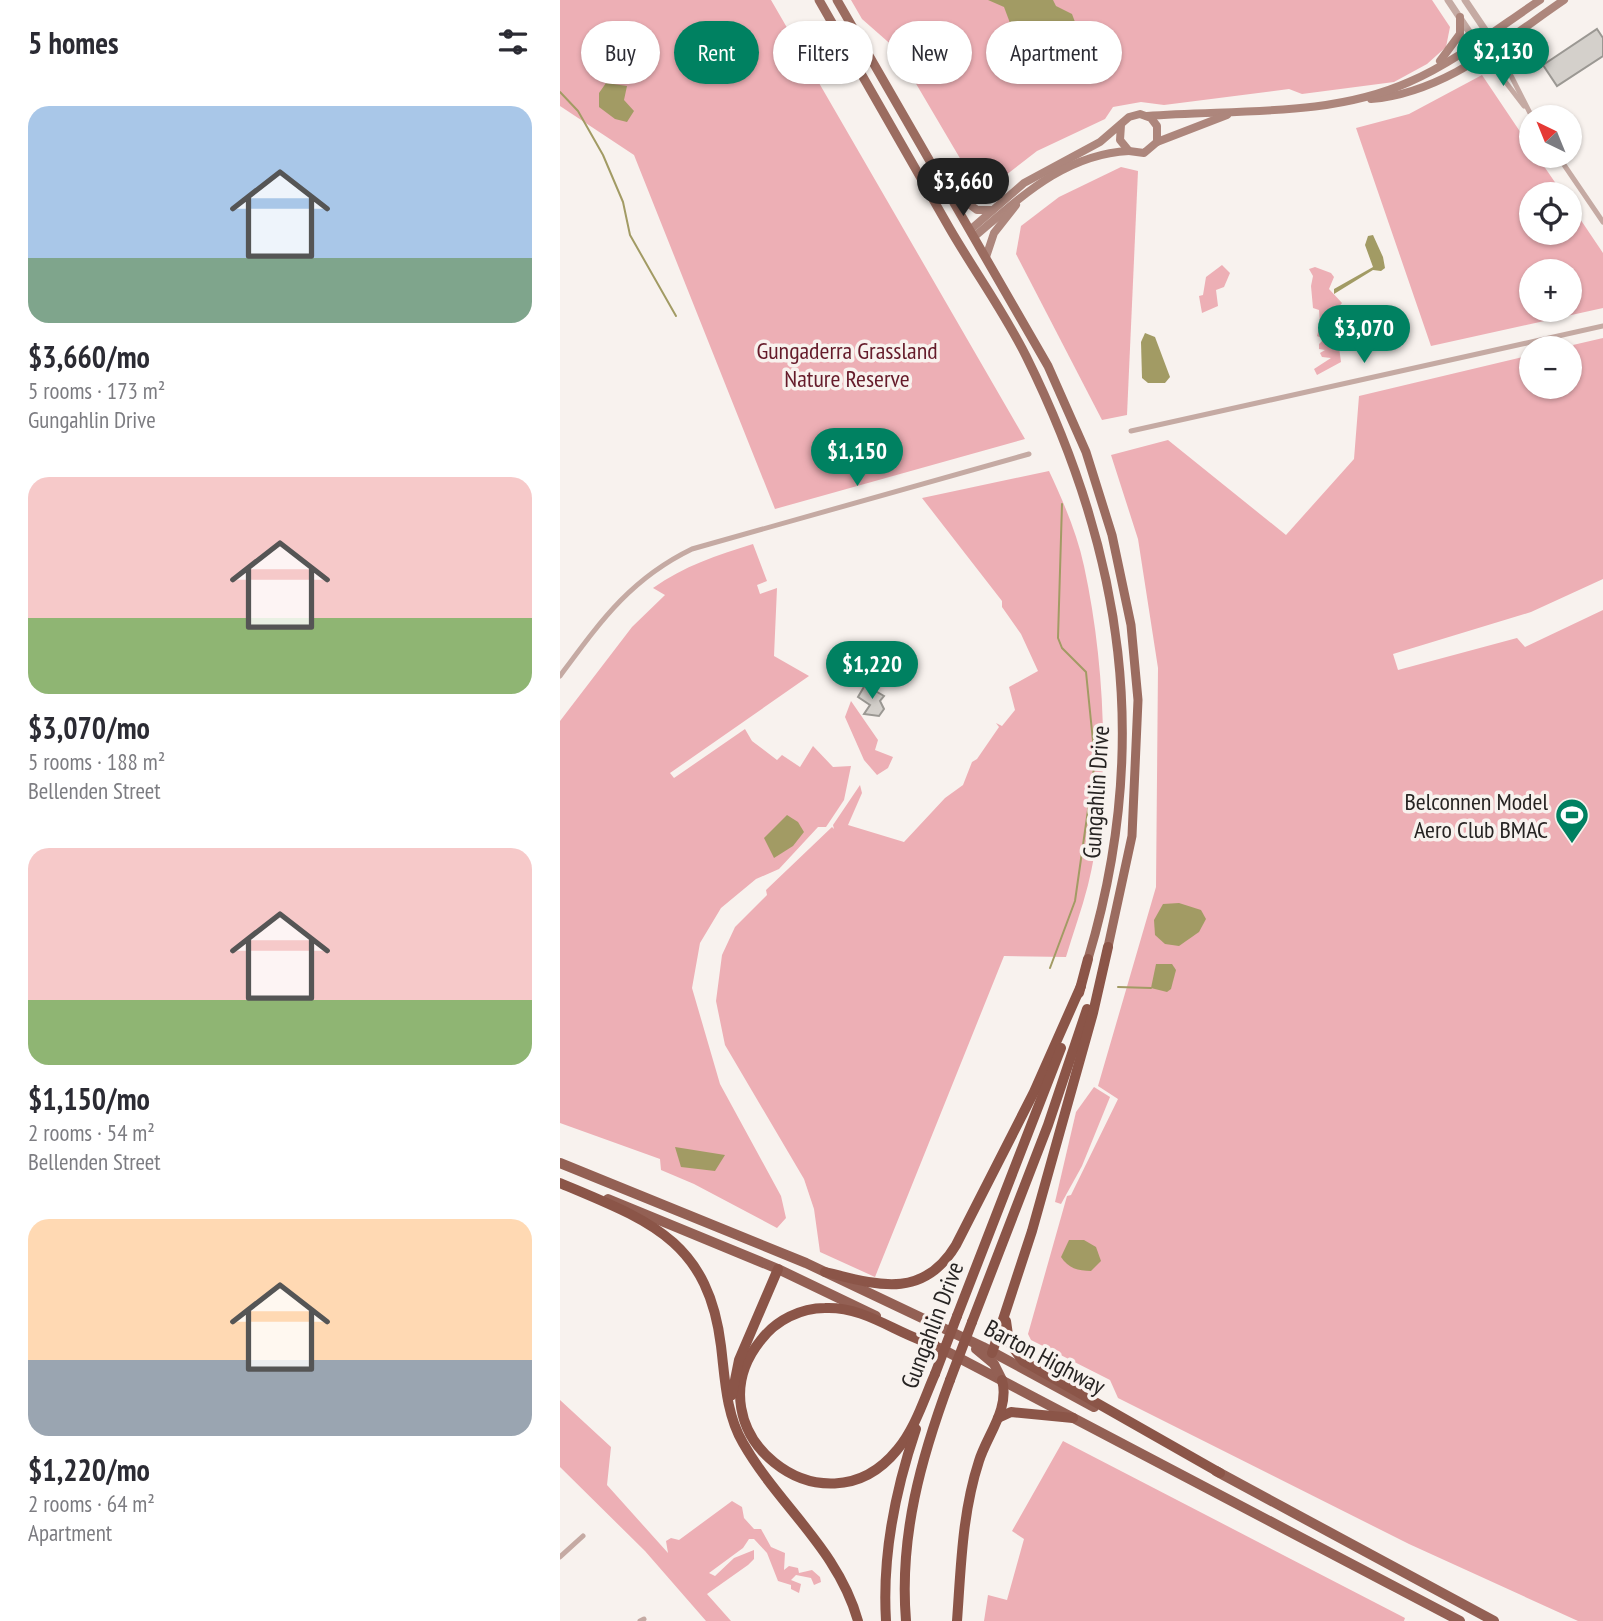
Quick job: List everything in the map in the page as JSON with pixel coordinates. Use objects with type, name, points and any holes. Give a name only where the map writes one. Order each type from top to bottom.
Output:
[{"type":"highway","name":"Gungahlin Drive","points":[[906,1621],[905,1579],[909,1520],[921,1464],[950,1380],[1057,1102],[1108,947]]},
{"type":"highway","points":[[969,1363],[978,1364],[990,1356],[1008,1308],[1093,1013],[1108,947]]},
{"type":"highway","name":"Gungahlin Drive","points":[[886,1621],[885,1575],[905,1460],[957,1316],[1055,1066],[1088,959]]},
{"type":"highway","points":[[825,1272],[878,1285],[894,1286],[922,1278],[946,1261],[1034,1092],[1081,986]]},
{"type":"highway","name":"Barton Highway","points":[[560,1163],[801,1261],[954,1333],[990,1356],[1220,1473],[1493,1620]]},
{"type":"highway","points":[[560,1182],[653,1225],[673,1241],[696,1269],[713,1306],[729,1408],[739,1435],[833,1562],[858,1621]]},
{"type":"highway","name":"Barton Highway","points":[[560,1182],[778,1269],[935,1345],[1460,1621]]},
{"type":"highway","points":[[739,1435],[732,1397],[734,1373],[778,1269],[791,1260],[801,1261]]},
{"type":"highway","points":[[935,1345],[911,1339],[849,1310],[824,1308],[799,1313],[775,1326],[751,1354],[741,1384],[743,1412],[754,1441],[778,1467],[812,1482],[845,1482],[873,1471],[898,1449],[935,1374]]},
{"type":"highway","points":[[1008,1308],[1006,1335],[1020,1359],[1220,1473]]},
{"type":"highway","points":[[957,1621],[967,1507],[979,1459],[1004,1401],[1002,1380],[990,1356]]},
{"type":"highway","points":[[993,1426],[1009,1412],[1073,1418]]},
{"type":"main road","name":"Gungahlin Drive","points":[[819,0],[1021,347],[1063,436],[1087,500],[1106,571],[1118,642],[1123,708],[1123,769],[1114,856],[1105,902],[1088,959]]},
{"type":"main road","name":"Gungahlin Drive","points":[[837,0],[1048,366],[1086,452],[1112,535],[1131,625],[1138,700],[1134,810],[1124,880],[1108,947]]},
{"type":"main road","points":[[972,233],[992,209],[1030,179],[1089,148],[1133,115],[1237,112],[1325,105],[1361,98],[1406,83],[1431,71],[1540,0]]},
{"type":"main road","points":[[1361,98],[1386,97],[1430,86],[1484,54],[1564,0]]},
{"type":"main road","points":[[1431,71],[1460,34],[1460,17]]},
{"type":"main road","points":[[959,243],[1036,186],[1091,156],[1129,151],[1144,153],[1157,142],[1189,127],[1237,112]]},
{"type":"main road","points":[[1147,116],[1157,127],[1157,142]]},
{"type":"main road","points":[[1121,125],[1120,140],[1129,151]]},
{"type":"main road","points":[[941,183],[974,209],[983,212],[992,209]]},
{"type":"main road","points":[[986,257],[999,226],[1036,186]]},
{"type":"street","points":[[1448,0],[1523,105]]},
{"type":"street","points":[[1465,0],[1496,46],[1526,105]]},
{"type":"street","points":[[1566,168],[1603,222]]},
{"type":"street","points":[[1131,431],[1603,326]]},
{"type":"street","points":[[560,676],[620,597],[665,562],[692,549],[1029,454]]},
{"type":"street","points":[[560,1557],[583,1536]]},
{"type":"green space","name":"Gungaderra Grassland Nature Reserve","points":[[560,0],[771,0],[783,21],[773,21],[773,84],[820,84],[1025,439],[775,509],[634,155],[560,106]]},
{"type":"green space","points":[[851,0],[1432,0],[1450,27],[1446,47],[1427,64],[1394,82],[1302,94],[1289,89],[1164,105],[1141,102],[1113,107],[1105,119],[1037,151],[997,182],[971,177],[916,84],[972,84],[972,21],[887,21],[887,41],[873,29],[873,21],[862,19]]},
{"type":"green space","points":[[1482,75],[1519,130],[1519,168],[1545,168],[1555,182],[1519,182],[1519,245],[1582,245],[1582,222],[1603,253],[1603,308],[1582,313],[1582,259],[1519,259],[1519,322],[1540,322],[1431,346],[1356,128],[1409,114]]},
{"type":"green space","points":[[1121,167],[1138,171],[1127,415],[1102,420],[1016,254],[1021,226],[1059,197]]},
{"type":"green space","points":[[1222,265],[1230,273],[1224,287],[1216,290],[1218,306],[1202,313],[1199,296],[1203,295],[1206,277]]},
{"type":"green space","points":[[1315,267],[1331,273],[1334,277],[1329,289],[1342,303],[1337,309],[1331,309],[1335,317],[1341,362],[1317,375],[1314,369],[1331,358],[1322,357],[1320,353],[1325,350],[1319,349],[1319,344],[1324,339],[1317,336],[1320,325],[1319,310],[1313,308],[1313,276],[1309,269]]},
{"type":"green space","points":[[1603,338],[1603,579],[1531,612],[1393,654],[1398,670],[1517,638],[1525,647],[1603,610],[1603,1621],[1578,1621],[1409,1544],[1118,1398],[1110,1380],[1031,1340],[1028,1334],[1067,1196],[1071,1195],[1118,1099],[1098,1086],[1156,887],[1158,668],[1138,539],[1111,455],[1168,440],[1286,535],[1354,459],[1359,396],[1519,358],[1519,399],[1582,399],[1582,343]]},
{"type":"green space","points":[[1049,471],[1069,517],[1081,554],[1097,643],[1103,767],[1096,848],[1088,885],[1066,957],[1004,956],[875,1277],[820,1252],[814,1209],[804,1179],[725,1045],[716,1001],[722,955],[735,927],[767,895],[766,890],[832,827],[834,829],[833,825],[860,785],[862,793],[848,825],[904,842],[945,798],[963,785],[972,762],[977,759],[999,727],[996,723],[1002,726],[1015,710],[1009,687],[1038,671],[1021,634],[1002,607],[1002,601],[922,498]]},
{"type":"green space","points":[[753,544],[767,581],[757,585],[760,594],[777,588],[774,656],[809,676],[670,773],[674,778],[745,729],[752,741],[777,760],[782,755],[800,767],[813,746],[833,767],[851,766],[844,800],[826,827],[818,827],[779,869],[756,879],[721,908],[700,943],[692,988],[720,1084],[781,1196],[786,1218],[777,1228],[694,1184],[661,1170],[660,1159],[560,1123],[560,721],[632,627],[665,595],[653,588],[701,562]]},
{"type":"green space","points":[[851,701],[878,740],[875,750],[893,757],[888,768],[877,775],[864,760],[845,717]]},
{"type":"green space","points":[[1094,1087],[1110,1097],[1082,1166],[1061,1204],[1055,1202],[1076,1112]]},
{"type":"green space","points":[[560,1400],[611,1447],[607,1485],[668,1553],[666,1541],[671,1538],[679,1540],[732,1501],[742,1507],[744,1518],[754,1529],[761,1529],[771,1547],[785,1553],[784,1570],[789,1566],[798,1568],[799,1573],[812,1570],[820,1577],[821,1582],[814,1585],[811,1578],[796,1575],[791,1580],[801,1584],[799,1593],[791,1589],[791,1585],[778,1581],[767,1553],[754,1539],[749,1539],[743,1548],[709,1573],[715,1576],[734,1558],[754,1550],[754,1559],[748,1565],[707,1594],[731,1621],[706,1621],[645,1551],[560,1467]]},
{"type":"green space","points":[[1063,1441],[1405,1618],[1404,1621],[984,1621],[988,1595],[1007,1600],[1024,1539],[1012,1531]]},
{"type":"shaded area","points":[[988,0],[1053,0],[1056,6],[1072,14],[1075,21],[1009,21],[1004,7]]},
{"type":"shaded area","points":[[605,84],[627,86],[624,100],[634,111],[627,122],[615,119],[599,107],[599,93]]},
{"type":"shaded area","points":[[1373,235],[1385,268],[1381,271],[1373,270],[1334,294],[1334,289],[1373,267],[1365,245],[1368,236]]},
{"type":"shaded area","points":[[1145,333],[1155,337],[1170,377],[1165,383],[1148,383],[1142,378],[1141,342]]},
{"type":"shaded area","points":[[787,815],[798,822],[804,832],[793,846],[774,858],[764,838]]},
{"type":"shaded area","points":[[1179,903],[1201,910],[1206,919],[1199,932],[1179,946],[1165,944],[1155,935],[1154,920],[1163,904]]},
{"type":"shaded area","points":[[1156,964],[1172,964],[1176,970],[1171,989],[1167,992],[1151,988]]},
{"type":"shaded area","points":[[675,1147],[725,1155],[715,1171],[681,1167]]},
{"type":"shaded area","points":[[1069,1240],[1084,1240],[1096,1247],[1101,1261],[1091,1271],[1070,1266],[1061,1257]]},
{"type":"building","points":[[1597,29],[1603,38],[1603,56],[1557,86],[1543,65]]},
{"type":"building","points":[[865,685],[884,696],[880,701],[884,709],[879,716],[864,714],[870,705],[858,697]]},
{"type":"waterway","points":[[560,92],[578,111],[603,155],[623,202],[630,235],[676,316]]},
{"type":"waterway","points":[[1050,968],[1075,901],[1095,761],[1086,672],[1062,648],[1058,638],[1062,504]]},
{"type":"waterway","points":[[1118,987],[1151,988]]},
{"type":"place","name":"Belconnen Model Aero Club BMAC","points":[[1572,845]]}]
